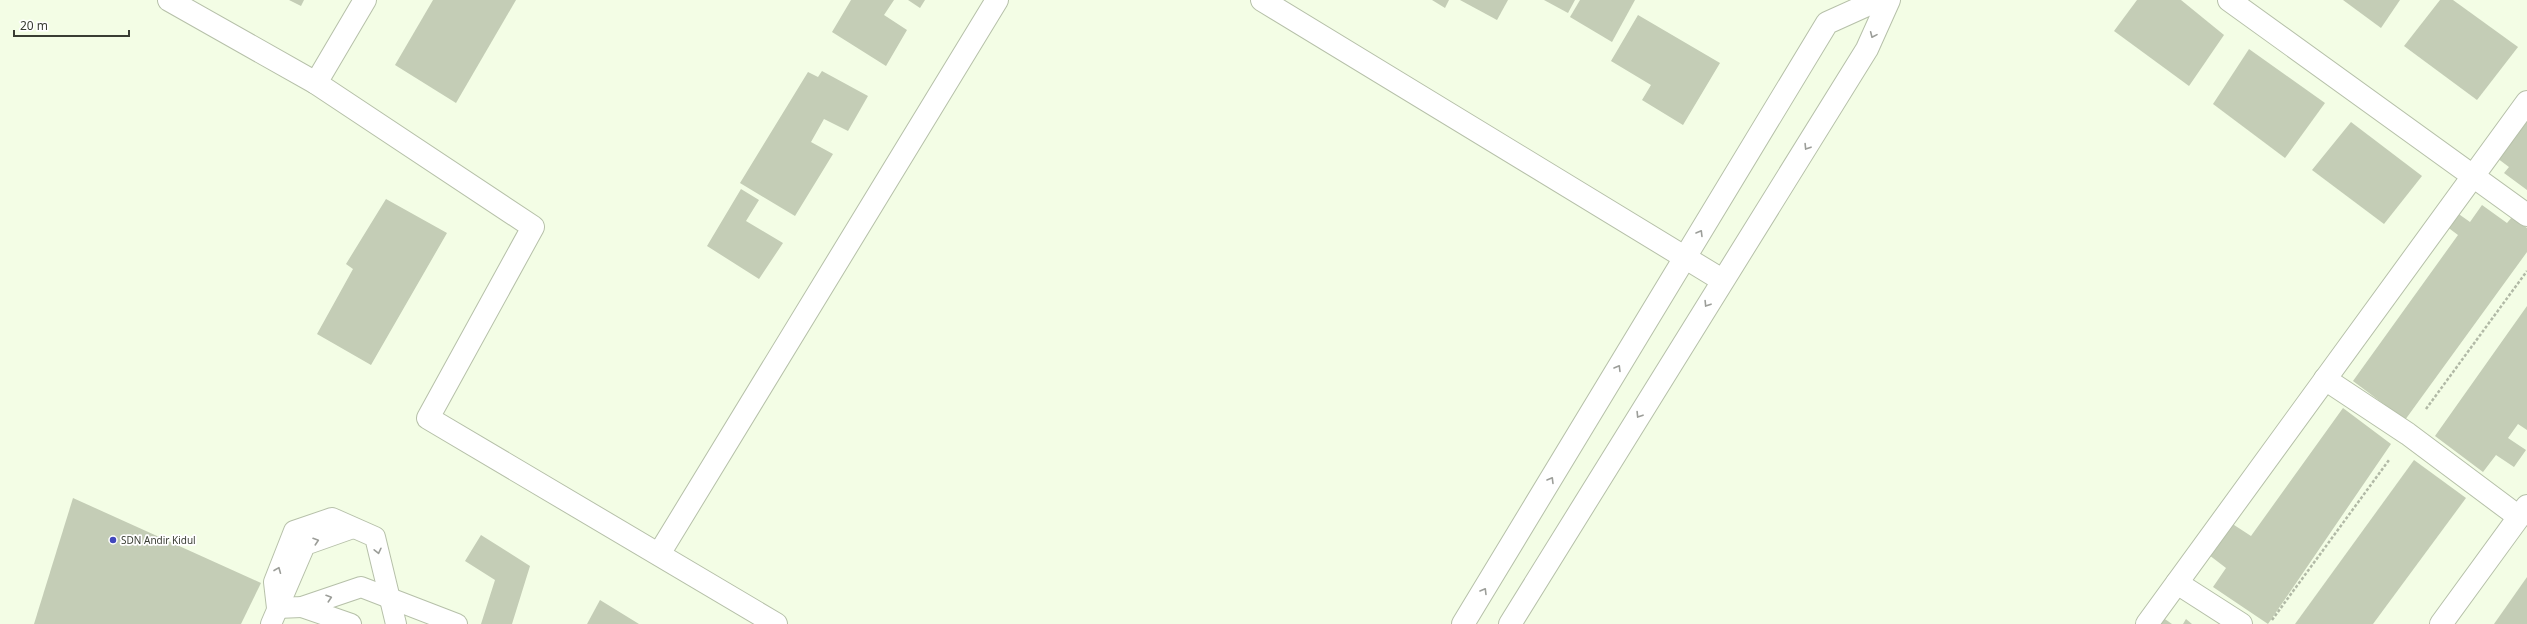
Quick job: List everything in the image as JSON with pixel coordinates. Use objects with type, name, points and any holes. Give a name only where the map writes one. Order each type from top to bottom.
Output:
[{"type":"street","points":[[170,0],[195,7],[316,83],[533,227],[428,418],[776,624]]},
{"type":"street","points":[[316,83],[365,0]]},
{"type":"street","points":[[659,554],[998,0]]},
{"type":"street","points":[[1262,0],[1722,280]]},
{"type":"street","points":[[1463,624],[1827,23],[1878,0]]},
{"type":"street","points":[[1510,624],[1722,280],[1867,49],[1889,0]]},
{"type":"street","points":[[2229,0],[2527,215]]},
{"type":"street","points":[[2147,624],[2527,102]]},
{"type":"street","points":[[2325,379],[2523,512],[2441,624]]},
{"type":"street","points":[[2177,583],[2241,624]]},
{"type":"lane","points":[[351,624],[312,614],[274,616],[305,545],[353,528],[375,537],[396,624]]},
{"type":"lane","points":[[312,614],[361,587],[433,619],[456,624]]},
{"type":"building","points":[[289,0],[304,0],[301,6]]},
{"type":"building","points":[[433,0],[516,0],[456,103],[395,65]]},
{"type":"building","points":[[851,0],[894,0],[884,15],[907,30],[886,66],[832,32]]},
{"type":"building","points":[[908,0],[925,0],[920,8]]},
{"type":"building","points":[[1432,0],[1449,0],[1445,8]]},
{"type":"building","points":[[1460,0],[1508,0],[1497,20]]},
{"type":"building","points":[[1544,0],[1575,0],[1568,13]]},
{"type":"building","points":[[1580,0],[1635,0],[1612,42],[1570,17]]},
{"type":"building","points":[[2137,0],[2181,0],[2224,35],[2189,86],[2114,31]]},
{"type":"building","points":[[2343,0],[2400,0],[2381,28]]},
{"type":"building","points":[[2440,0],[2453,0],[2518,47],[2477,100],[2404,46]]},
{"type":"building","points":[[1638,15],[1720,63],[1683,125],[1642,100],[1651,85],[1611,61]]},
{"type":"building","points":[[2249,49],[2325,103],[2285,158],[2213,104]]},
{"type":"building","points":[[822,71],[868,96],[848,131],[824,119],[811,142],[833,154],[795,216],[740,183],[808,72],[818,77]]},
{"type":"building","points":[[2525,120],[2527,122],[2527,190],[2504,173],[2509,167],[2497,158]]},
{"type":"building","points":[[2351,122],[2422,176],[2384,224],[2312,170]]},
{"type":"building","points":[[741,189],[759,200],[746,221],[783,243],[759,279],[707,246]]},
{"type":"building","points":[[386,199],[447,233],[371,365],[317,334],[353,269],[346,264]]},
{"type":"building","points":[[2482,205],[2507,223],[2512,217],[2527,228],[2527,252],[2405,420],[2353,381],[2458,235],[2442,223],[2453,210],[2470,222]]},
{"type":"building","points":[[2527,306],[2527,430],[2518,424],[2508,438],[2526,450],[2514,467],[2496,455],[2483,472],[2435,436]]},
{"type":"building","points":[[2343,408],[2391,444],[2268,624],[2213,587],[2226,568],[2209,555],[2231,523],[2251,536]]},
{"type":"building","points":[[2414,460],[2466,498],[2373,624],[2295,624]]},
{"type":"building","name":"SDN Andir Kidul","points":[[73,498],[261,583],[241,624],[34,624]]},
{"type":"building","points":[[481,535],[530,566],[512,624],[481,624],[495,580],[465,561]]},
{"type":"building","points":[[2527,577],[2527,624],[2494,624]]},
{"type":"building","points":[[600,600],[639,624],[587,624]]},
{"type":"building","points":[[2159,615],[2172,624],[2153,624]]},
{"type":"building","points":[[2186,619],[2192,624],[2183,624]]},
{"type":"place","name":"SDN Andir Kidul","points":[[113,540]]}]
